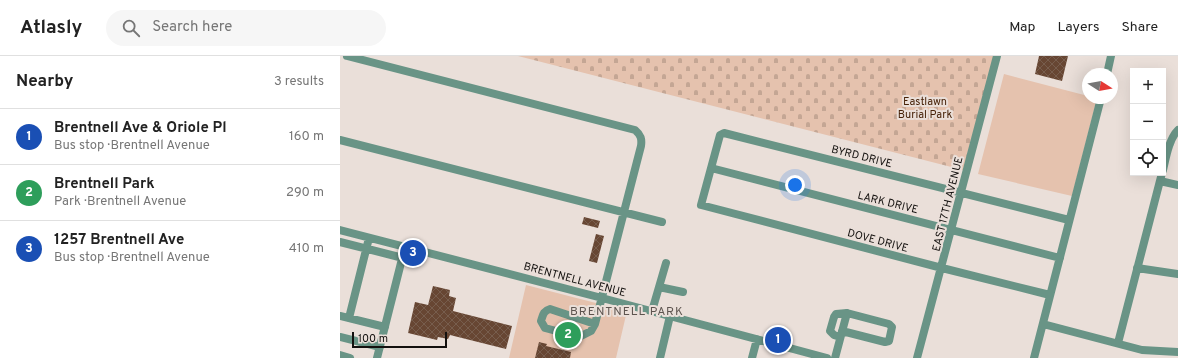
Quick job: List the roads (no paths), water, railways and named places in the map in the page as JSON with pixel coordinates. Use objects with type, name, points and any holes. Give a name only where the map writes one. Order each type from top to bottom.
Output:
[{"type":"street","points":[[346,56],[635,130],[640,134],[642,140],[641,146],[595,324],[591,331],[579,337],[545,328],[541,321],[545,311],[550,309],[595,324]]},
{"type":"street","name":"EAST 17TH AVENUE","points":[[917,358],[997,56]]},
{"type":"street","points":[[1108,68],[1111,56]]},
{"type":"street","points":[[1034,358],[1098,104]]},
{"type":"street","points":[[1166,156],[1175,133],[1178,130]]},
{"type":"street","name":"BYRD DRIVE","points":[[701,205],[720,134],[724,133],[1069,220]]},
{"type":"street","points":[[340,140],[662,222]]},
{"type":"street","name":"LARK DRIVE","points":[[711,168],[1060,258]]},
{"type":"street","points":[[1118,343],[1161,177],[1178,185]]},
{"type":"street","name":"DOVE DRIVE","points":[[701,205],[1050,295]]},
{"type":"street","name":"BRENTNELL AVENUE","points":[[340,230],[827,358]]},
{"type":"street","points":[[349,318],[369,238]]},
{"type":"street","points":[[340,242],[402,258]]},
{"type":"street","points":[[377,358],[405,247]]},
{"type":"street","points":[[652,311],[666,263]]},
{"type":"street","points":[[1137,268],[1178,274]]},
{"type":"street","points":[[659,287],[683,292]]},
{"type":"street","points":[[835,358],[846,313]]},
{"type":"street","points":[[846,313],[889,324],[892,327],[889,340],[885,342],[841,334],[834,335],[830,331],[834,317],[836,314],[846,313]]},
{"type":"street","points":[[340,316],[385,327]]},
{"type":"street","points":[[660,358],[670,316]]},
{"type":"street","points":[[1043,324],[1142,350],[1178,352]]},
{"type":"street","points":[[340,337],[380,347]]},
{"type":"street","points":[[752,358],[757,340]]},
{"type":"street","points":[[340,356],[350,358]]},
{"type":"place","name":"1257 Brentnell Ave","points":[[413,253]]},
{"type":"place","name":"Brentnell Park","points":[[568,335]]},
{"type":"place","name":"Brentnell Ave & Oriole Pl","points":[[778,340]]},
{"type":"district","name":"BRENTNELL PARK","points":[[627,311]]},
{"type":"park label","name":"Eastlawn Burial Park","points":[[925,107]]}]
